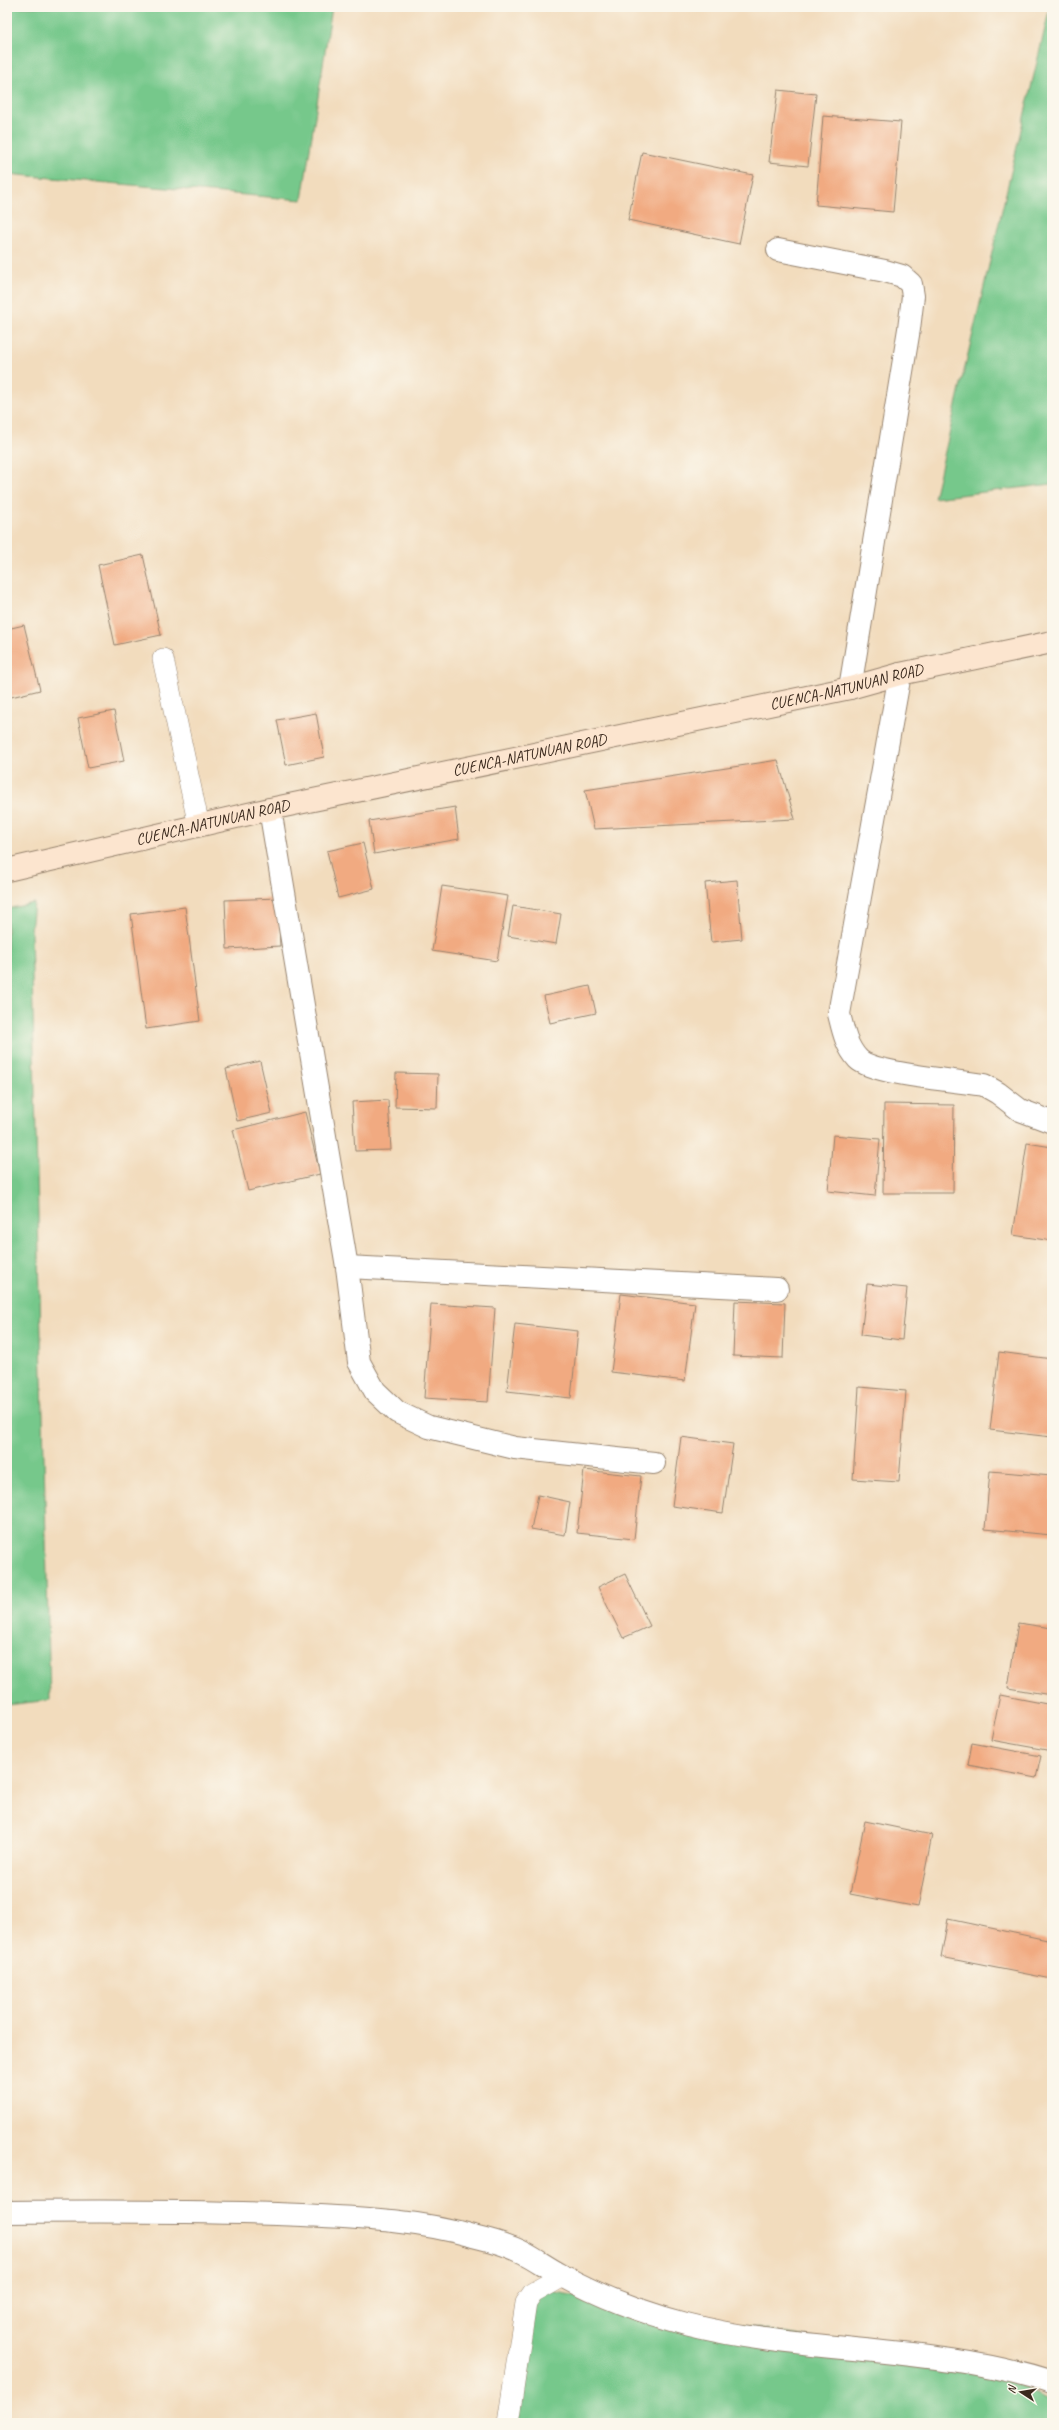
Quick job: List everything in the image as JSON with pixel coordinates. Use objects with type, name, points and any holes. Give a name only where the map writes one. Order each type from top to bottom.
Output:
[{"type":"main road","name":"CUENCA-NATUNUAN ROAD","points":[[7,870],[270,809],[850,688],[900,674],[1052,642]]},
{"type":"street","points":[[778,250],[885,271],[902,276],[911,284],[913,296],[909,329],[850,688]]},
{"type":"street","points":[[900,674],[839,1014],[847,1043],[859,1060],[877,1069],[984,1085],[998,1093],[1020,1110],[1052,1122]]},
{"type":"street","points":[[270,809],[347,1267],[359,1362],[375,1391],[397,1412],[428,1427],[515,1448],[654,1463]]},
{"type":"street","points":[[347,1267],[776,1289]]},
{"type":"street","points":[[7,2212],[249,2213],[356,2218],[420,2224],[472,2235],[522,2252],[562,2276],[622,2302],[685,2324],[749,2337],[960,2362],[1024,2374],[1052,2383]]},
{"type":"lane","points":[[162,659],[199,826]]},
{"type":"lane","points":[[508,2423],[526,2303],[533,2293],[562,2276]]},
{"type":"green space","points":[[7,7],[332,7],[302,200],[7,174]]},
{"type":"green space","points":[[1050,7],[1052,7],[1052,484],[934,498]]},
{"type":"green space","points":[[34,903],[31,931],[50,1700],[7,1705],[7,909]]},
{"type":"green space","points":[[522,2286],[996,2371],[1052,2403],[1052,2423],[509,2423]]},
{"type":"building","points":[[778,90],[816,94],[808,166],[769,162]]},
{"type":"building","points":[[823,116],[901,122],[893,212],[816,205]]},
{"type":"building","points":[[642,152],[753,175],[739,244],[628,220]]},
{"type":"building","points":[[143,555],[161,635],[115,645],[98,565]]},
{"type":"building","points":[[24,625],[40,690],[7,698],[7,629]]},
{"type":"building","points":[[114,711],[124,761],[88,768],[78,718]]},
{"type":"building","points":[[316,713],[324,757],[286,765],[277,720]]},
{"type":"building","points":[[778,760],[795,819],[594,829],[585,790]]},
{"type":"building","points":[[455,807],[459,839],[374,854],[369,821]]},
{"type":"building","points":[[363,843],[374,889],[338,898],[327,851]]},
{"type":"building","points":[[737,880],[742,939],[711,942],[705,883]]},
{"type":"building","points":[[442,886],[508,896],[497,961],[432,951]]},
{"type":"building","points":[[278,898],[280,946],[227,949],[225,900]]},
{"type":"building","points":[[513,906],[561,914],[556,944],[508,936]]},
{"type":"building","points":[[185,907],[200,1021],[146,1029],[131,914]]},
{"type":"building","points":[[590,986],[596,1013],[550,1023],[544,996]]},
{"type":"building","points":[[260,1061],[272,1113],[237,1121],[226,1069]]},
{"type":"building","points":[[396,1073],[438,1074],[437,1108],[395,1107]]},
{"type":"building","points":[[388,1100],[391,1150],[355,1151],[352,1102]]},
{"type":"building","points":[[884,1104],[954,1105],[953,1193],[883,1193]]},
{"type":"building","points":[[305,1112],[320,1174],[248,1191],[233,1130]]},
{"type":"building","points":[[833,1135],[880,1139],[875,1196],[828,1191]]},
{"type":"building","points":[[1027,1143],[1052,1147],[1052,1241],[1013,1235]]},
{"type":"building","points":[[867,1284],[907,1288],[902,1340],[861,1335]]},
{"type":"building","points":[[621,1294],[695,1303],[685,1381],[611,1372]]},
{"type":"building","points":[[735,1301],[785,1303],[783,1358],[733,1356]]},
{"type":"building","points":[[431,1304],[495,1308],[488,1402],[424,1398]]},
{"type":"building","points":[[515,1324],[578,1331],[571,1398],[507,1391]]},
{"type":"building","points":[[999,1352],[1052,1359],[1052,1437],[990,1430]]},
{"type":"building","points":[[859,1387],[906,1391],[899,1482],[853,1479]]},
{"type":"building","points":[[681,1437],[733,1444],[723,1513],[672,1506]]},
{"type":"building","points":[[584,1470],[641,1476],[634,1539],[577,1533]]},
{"type":"building","points":[[990,1471],[1052,1476],[1052,1535],[985,1529]]},
{"type":"building","points":[[538,1495],[570,1502],[565,1535],[531,1529]]},
{"type":"building","points":[[625,1574],[650,1626],[623,1638],[598,1587]]},
{"type":"building","points":[[1018,1623],[1052,1628],[1051,1695],[1008,1688]]},
{"type":"building","points":[[1000,1695],[1052,1705],[1052,1751],[991,1740]]},
{"type":"building","points":[[972,1743],[1041,1756],[1036,1778],[968,1765]]},
{"type":"building","points":[[865,1821],[932,1835],[918,1907],[850,1894]]},
{"type":"building","points":[[948,1919],[1052,1941],[1052,1979],[941,1957]]}]
